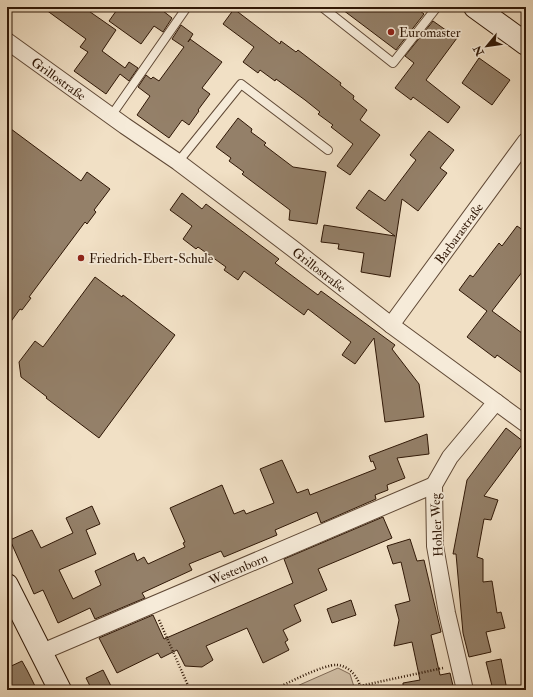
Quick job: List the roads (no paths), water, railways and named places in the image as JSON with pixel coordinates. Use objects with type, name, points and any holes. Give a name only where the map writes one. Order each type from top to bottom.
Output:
[{"type":"street","points":[[475,7],[526,44]]},
{"type":"street","name":"Grillostraße","points":[[7,41],[178,162],[391,324],[526,424]]},
{"type":"street","name":"Barbarastraße","points":[[391,324],[526,142]]},
{"type":"street","name":"Hohler Weg","points":[[465,690],[447,613],[435,546],[434,485],[450,457],[496,402]]},
{"type":"street","name":"Westenborn","points":[[42,652],[434,485]]},
{"type":"street","points":[[7,585],[60,690]]},
{"type":"lane","points":[[111,116],[187,7]]},
{"type":"lane","points":[[322,7],[393,63],[437,7]]},
{"type":"lane","points":[[178,162],[241,84],[328,150]]},
{"type":"place","name":"Euromaster","points":[[391,32]]},
{"type":"place","name":"Friedrich-Ebert-Schule","points":[[81,258]]}]
